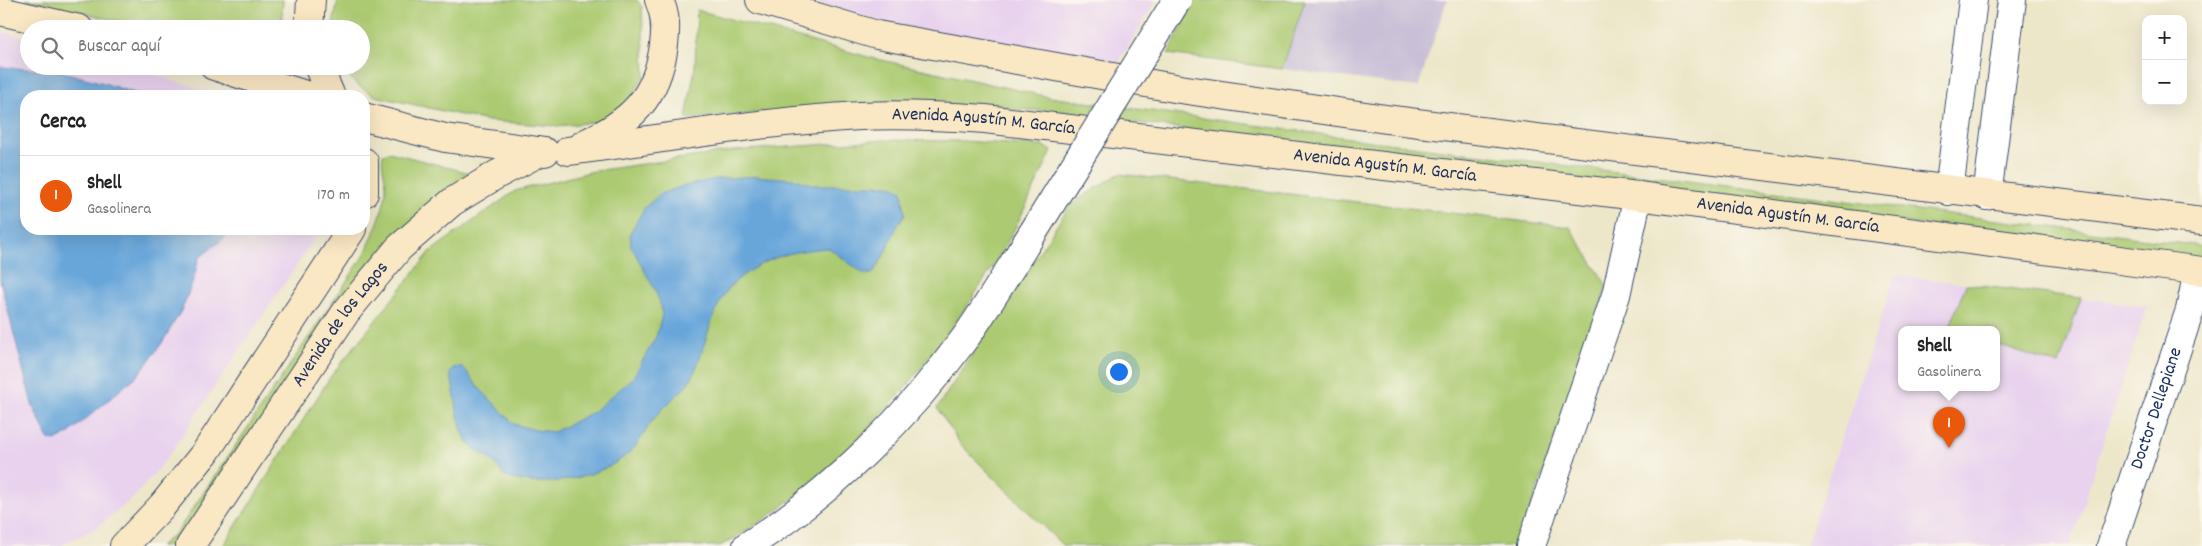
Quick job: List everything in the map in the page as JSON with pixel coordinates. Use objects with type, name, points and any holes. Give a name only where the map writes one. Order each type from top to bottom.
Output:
[{"type":"main road","points":[[310,20],[311,0]]},
{"type":"main road","points":[[568,151],[610,132],[628,117],[647,96],[660,70],[665,39],[666,19],[659,0]]},
{"type":"main road","points":[[760,0],[877,35],[1180,89],[1386,119],[1987,196],[2202,221]]},
{"type":"main road","points":[[0,11],[40,20]]},
{"type":"main road","points":[[243,75],[291,90]]},
{"type":"main road","points":[[322,75],[328,90]]},
{"type":"main road","name":"Avenida Agustín M. García","points":[[370,119],[445,138],[540,152],[568,151],[766,125],[858,116],[923,115],[1040,124],[1638,196],[2200,271]]},
{"type":"main road","name":"Avenida de los Lagos","points":[[190,546],[346,312],[399,248],[452,202],[496,175],[540,152]]},
{"type":"main road","points":[[124,546],[162,506],[205,453],[348,235]]},
{"type":"street","points":[[746,546],[772,531],[836,479],[906,410],[968,333],[1034,231],[1177,0]]},
{"type":"street","points":[[1949,191],[1973,0]]},
{"type":"street","points":[[1987,196],[2012,0]]},
{"type":"street","points":[[1531,546],[1616,295],[1638,196]]},
{"type":"street","name":"Doctor Dellepiane","points":[[2111,546],[2190,310],[2200,271]]},
{"type":"shaded area","points":[[809,0],[1156,0],[1113,71],[891,24]]},
{"type":"shaded area","points":[[1305,0],[1447,0],[1418,87],[1282,69]]},
{"type":"shaded area","points":[[0,31],[20,36],[20,75],[156,75],[203,90],[20,90],[20,235],[317,235],[165,461],[133,498],[96,528],[60,546],[0,546]]},
{"type":"shaded area","points":[[1895,275],[2147,306],[2070,546],[1806,546]]},
{"type":"green space","points":[[25,0],[283,0],[282,20],[114,20]]},
{"type":"green space","points":[[338,0],[637,0],[642,7],[645,75],[630,101],[615,114],[597,122],[557,126],[488,121],[375,96],[370,93],[370,90],[366,90],[356,84],[348,75],[370,75],[370,20],[334,20]]},
{"type":"green space","points":[[1196,0],[1305,0],[1282,69],[1168,54]]},
{"type":"green space","points":[[697,10],[872,58],[1049,97],[1371,141],[2202,246],[2202,261],[1046,111],[889,102],[686,119],[695,67]]},
{"type":"green space","points":[[883,140],[962,141],[1044,146],[1052,151],[1005,247],[941,343],[876,421],[841,457],[803,490],[763,520],[720,546],[223,546],[331,376],[431,251],[515,191],[594,171],[734,151]]},
{"type":"green space","points":[[389,152],[473,174],[461,183],[179,546],[160,546],[177,532],[365,254],[383,205],[386,188],[382,158],[383,154]]},
{"type":"green space","points":[[1119,174],[1570,227],[1607,286],[1518,546],[1063,546],[961,445],[937,408],[1071,204]]},
{"type":"green space","points":[[1966,284],[2081,298],[2059,365],[2000,346],[2000,326],[1950,326]]},
{"type":"water","points":[[0,67],[20,68],[20,75],[74,75],[125,90],[20,90],[20,235],[228,235],[199,258],[193,281],[182,309],[162,343],[138,375],[68,434],[55,441],[48,439],[32,404],[0,280]]},
{"type":"water","points":[[756,176],[794,179],[816,185],[891,185],[902,191],[905,214],[896,228],[882,260],[872,274],[864,274],[829,248],[789,254],[765,262],[742,276],[732,285],[719,304],[709,328],[698,364],[690,380],[682,391],[654,418],[634,448],[622,458],[590,474],[554,482],[518,480],[503,476],[495,463],[478,452],[464,435],[459,421],[450,374],[453,368],[463,367],[480,389],[514,424],[535,430],[554,432],[593,412],[632,379],[656,337],[662,315],[655,290],[631,246],[630,233],[645,207],[662,193],[684,186],[715,179]]},
{"type":"place","name":"Shell","points":[[1949,448]]}]
